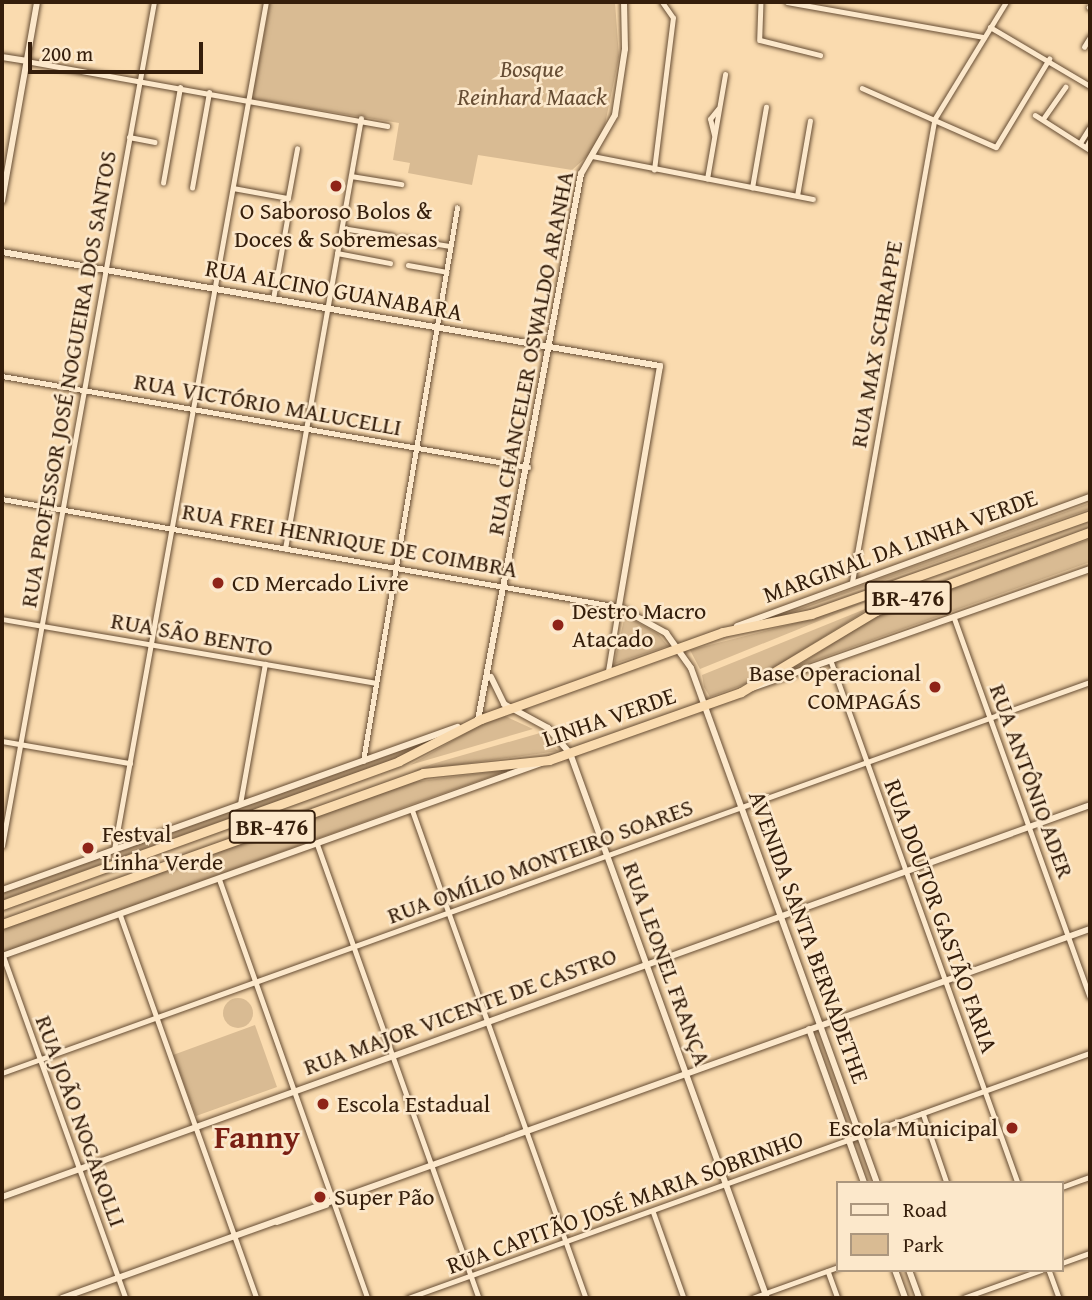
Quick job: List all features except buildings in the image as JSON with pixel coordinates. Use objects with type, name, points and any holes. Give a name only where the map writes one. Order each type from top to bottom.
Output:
[{"type":"highway","name":"LINHA VERDE","points":[[2,905],[399,761],[481,719],[723,632],[811,614],[1090,515]]},
{"type":"highway","name":"LINHA VERDE","points":[[2,924],[423,773],[549,760],[705,705],[741,692],[876,611],[1090,532]]},
{"type":"main road","points":[[2,201],[37,2]]},
{"type":"main road","name":"RUA CHANCELER OSWALDO ARANHA","points":[[481,719],[581,174],[615,116],[625,49],[624,2]]},
{"type":"main road","points":[[2,57],[26,61]]},
{"type":"main road","name":"RUA ALCINO GUANABARA","points":[[2,252],[660,366],[619,607]]},
{"type":"main road","name":"MARGINAL DA LINHA VERDE","points":[[723,632],[852,582],[1090,498]]},
{"type":"main road","points":[[741,692],[1090,569]]},
{"type":"main road","name":"RUA FREI HENRIQUE DE COIMBRA","points":[[619,607],[649,620],[680,648]]},
{"type":"main road","name":"AVENIDA SANTA BERNADETHE","points":[[680,648],[705,705],[876,1181]]},
{"type":"main road","points":[[491,674],[511,710]]},
{"type":"main road","name":"RUA LEONEL FRANÇA","points":[[511,710],[548,729],[570,753],[766,1296]]},
{"type":"main road","points":[[2,890],[481,719]]},
{"type":"main road","points":[[2,956],[549,760]]},
{"type":"main road","name":"RUA MAJOR VICENTE DE CASTRO","points":[[2,1197],[1090,805]]},
{"type":"main road","points":[[62,1298],[1090,929]]},
{"type":"main road","name":"AVENIDA SANTA BERNADETHE","points":[[809,1030],[863,1181]]},
{"type":"main road","points":[[896,1272],[905,1298]]},
{"type":"main road","points":[[910,1272],[919,1298]]},
{"type":"street","name":"RUA PROFESSOR JOSÉ NOGUEIRA DOS SANTOS","points":[[2,846],[154,2]]},
{"type":"street","points":[[114,850],[266,2]]},
{"type":"street","points":[[653,170],[673,18],[662,2]]},
{"type":"street","points":[[761,2],[760,40],[820,55]]},
{"type":"street","points":[[787,2],[984,37]]},
{"type":"street","name":"RUA MAX SCHRAPPE","points":[[852,582],[934,120],[1006,2]]},
{"type":"street","points":[[990,27],[1049,59],[1090,86]]},
{"type":"street","points":[[1084,47],[1090,37]]},
{"type":"street","points":[[862,88],[996,147],[1049,59]]},
{"type":"street","points":[[26,61],[361,119],[387,127]]},
{"type":"street","points":[[707,179],[724,75]]},
{"type":"street","points":[[1043,120],[1065,87]]},
{"type":"street","points":[[163,183],[180,88]]},
{"type":"street","points":[[192,188],[209,93]]},
{"type":"street","points":[[751,188],[766,107]]},
{"type":"street","points":[[1035,115],[1088,148],[1090,140]]},
{"type":"street","points":[[285,549],[361,119]]},
{"type":"street","points":[[797,196],[810,121]]},
{"type":"street","points":[[1080,143],[1090,127]]},
{"type":"street","points":[[130,137],[155,142]]},
{"type":"street","points":[[233,188],[288,198],[297,149]]},
{"type":"street","points":[[592,156],[813,199]]},
{"type":"street","points":[[351,176],[401,184]]},
{"type":"street","points":[[363,761],[457,208]]},
{"type":"street","points":[[274,299],[287,220]]},
{"type":"street","points":[[342,228],[392,236]]},
{"type":"street","points":[[400,238],[450,246]]},
{"type":"street","points":[[337,253],[390,263]]},
{"type":"street","points":[[408,265],[446,272]]},
{"type":"street","name":"RUA VICTÓRIO MALUCELLI","points":[[2,376],[528,467]]},
{"type":"street","name":"RUA FREI HENRIQUE DE COIMBRA","points":[[2,499],[619,607]]},
{"type":"street","points":[[607,674],[619,607]]},
{"type":"street","name":"RUA ANTÔNIO ADER","points":[[954,617],[1090,996]]},
{"type":"street","name":"RUA SÃO BENTO","points":[[2,618],[376,683]]},
{"type":"street","name":"RUA DOUTOR GASTÃO FARIA","points":[[831,661],[1016,1181]]},
{"type":"street","points":[[240,805],[265,664]]},
{"type":"street","name":"RUA OMÍLIO MONTEIRO SOARES","points":[[2,1073],[1090,682]]},
{"type":"street","points":[[2,741],[130,763]]},
{"type":"street","points":[[412,809],[586,1298]]},
{"type":"street","points":[[317,843],[479,1298]]},
{"type":"street","points":[[219,878],[369,1298]]},
{"type":"street","points":[[120,914],[257,1298]]},
{"type":"street","name":"RUA JOÃO NOGAROLLI","points":[[2,956],[127,1298]]},
{"type":"street","name":"RUA CAPITÃO JOSÉ MARIA SOBRINHO","points":[[408,1298],[1090,1053]]},
{"type":"street","points":[[923,1113],[946,1181]]},
{"type":"street","points":[[1064,1186],[1090,1177]]},
{"type":"street","points":[[653,1210],[684,1298]]},
{"type":"street","points":[[1064,1262],[1090,1253]]},
{"type":"street","points":[[752,1298],[766,1296],[836,1268]]},
{"type":"street","points":[[828,1271],[838,1298]]},
{"type":"street","points":[[963,1298],[1035,1272]]},
{"type":"street","points":[[1050,1272],[1059,1298]]},
{"type":"green space","name":"Bosque Reinhard Maack","points":[[270,2],[615,2],[619,57],[605,124],[593,151],[572,170],[478,155],[472,185],[408,173],[410,163],[393,160],[399,123],[252,99]]},
{"type":"green space","points":[[1090,503],[1090,509],[776,618],[873,581]]},
{"type":"green space","points":[[1090,539],[1090,562],[794,668],[874,617]]},
{"type":"green space","points":[[873,599],[700,669],[690,650],[792,624]]},
{"type":"green space","points":[[875,605],[751,682],[710,697],[704,687],[702,675]]},
{"type":"green space","points":[[625,615],[658,634],[668,646],[614,664]]},
{"type":"green space","points":[[505,716],[533,729],[410,765],[478,726]]},
{"type":"green space","points":[[540,733],[558,751],[413,771],[432,764]]},
{"type":"green space","points":[[442,736],[400,757],[2,900],[2,893]]},
{"type":"green space","points":[[513,769],[2,954],[2,928],[413,782]]},
{"type":"green space","points":[[238,998],[248,1003],[253,1013],[248,1023],[238,1028],[228,1023],[223,1013],[228,1003]]},
{"type":"green space","points":[[255,1025],[277,1087],[196,1116],[173,1055]]},
{"type":"place","name":"O Saboroso Bolos & Doces & Sobremesas","points":[[336,186]]},
{"type":"place","name":"CD Mercado Livre","points":[[218,583]]},
{"type":"place","name":"Destro Macro Atacado","points":[[558,625]]},
{"type":"place","name":"Base Operacional COMPAGÁS","points":[[935,687]]},
{"type":"place","name":"Festval Linha Verde","points":[[88,848]]},
{"type":"place","name":"Escola Estadual","points":[[323,1104]]},
{"type":"place","name":"Escola Municipal","points":[[1012,1128]]},
{"type":"place","name":"Super Pão","points":[[320,1197]]},
{"type":"district","name":"Fanny","points":[[257,1137]]}]
